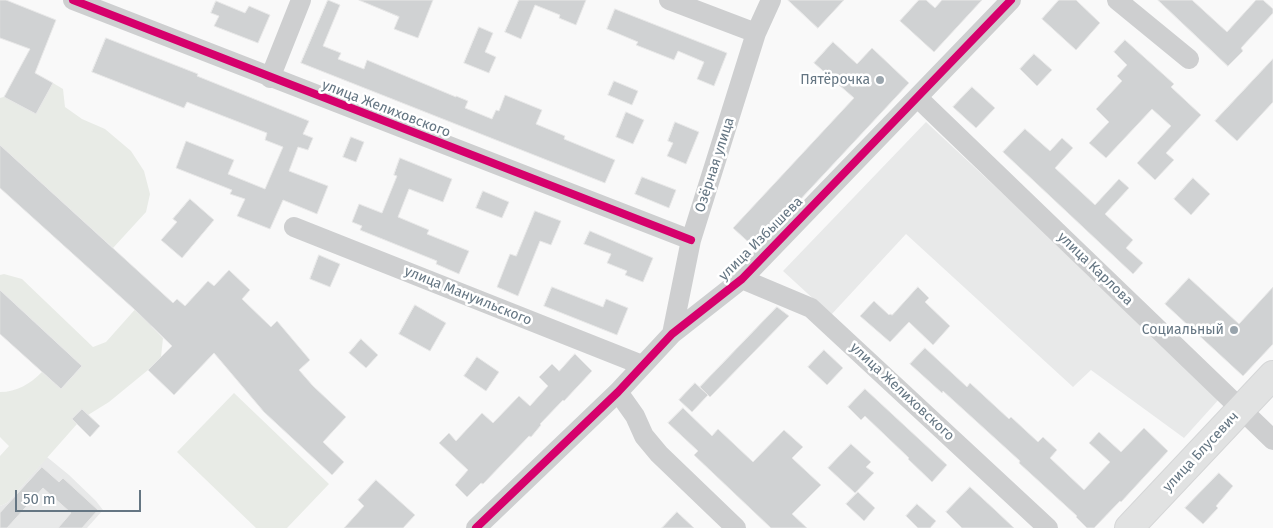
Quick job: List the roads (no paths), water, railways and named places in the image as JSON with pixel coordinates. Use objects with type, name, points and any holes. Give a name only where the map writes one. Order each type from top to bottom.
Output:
[{"type":"main road","name":"улица Блусевич","points":[[1128,528],[1273,375]]},
{"type":"street","name":"улица Желиховского","points":[[73,0],[691,240]]},
{"type":"street","points":[[270,78],[301,0]]},
{"type":"street","points":[[669,0],[756,33]]},
{"type":"street","name":"Озёрная улица","points":[[672,334],[691,240],[756,33],[771,0]]},
{"type":"street","name":"улица Избышева","points":[[476,528],[618,392],[672,334],[742,280],[1011,0]]},
{"type":"street","points":[[1117,0],[1189,59]]},
{"type":"street","name":"улица Карлова","points":[[918,98],[1273,440]]},
{"type":"street","name":"улица Мануильского","points":[[294,226],[642,365]]},
{"type":"street","name":"улица Желиховского","points":[[742,280],[811,308],[1048,528]]},
{"type":"street","points":[[618,392],[635,416],[644,436],[659,454],[736,528]]},
{"type":"place","name":"Пятёрочка","points":[[880,80]]},
{"type":"place","name":"Социальный","points":[[1234,330]]}]
